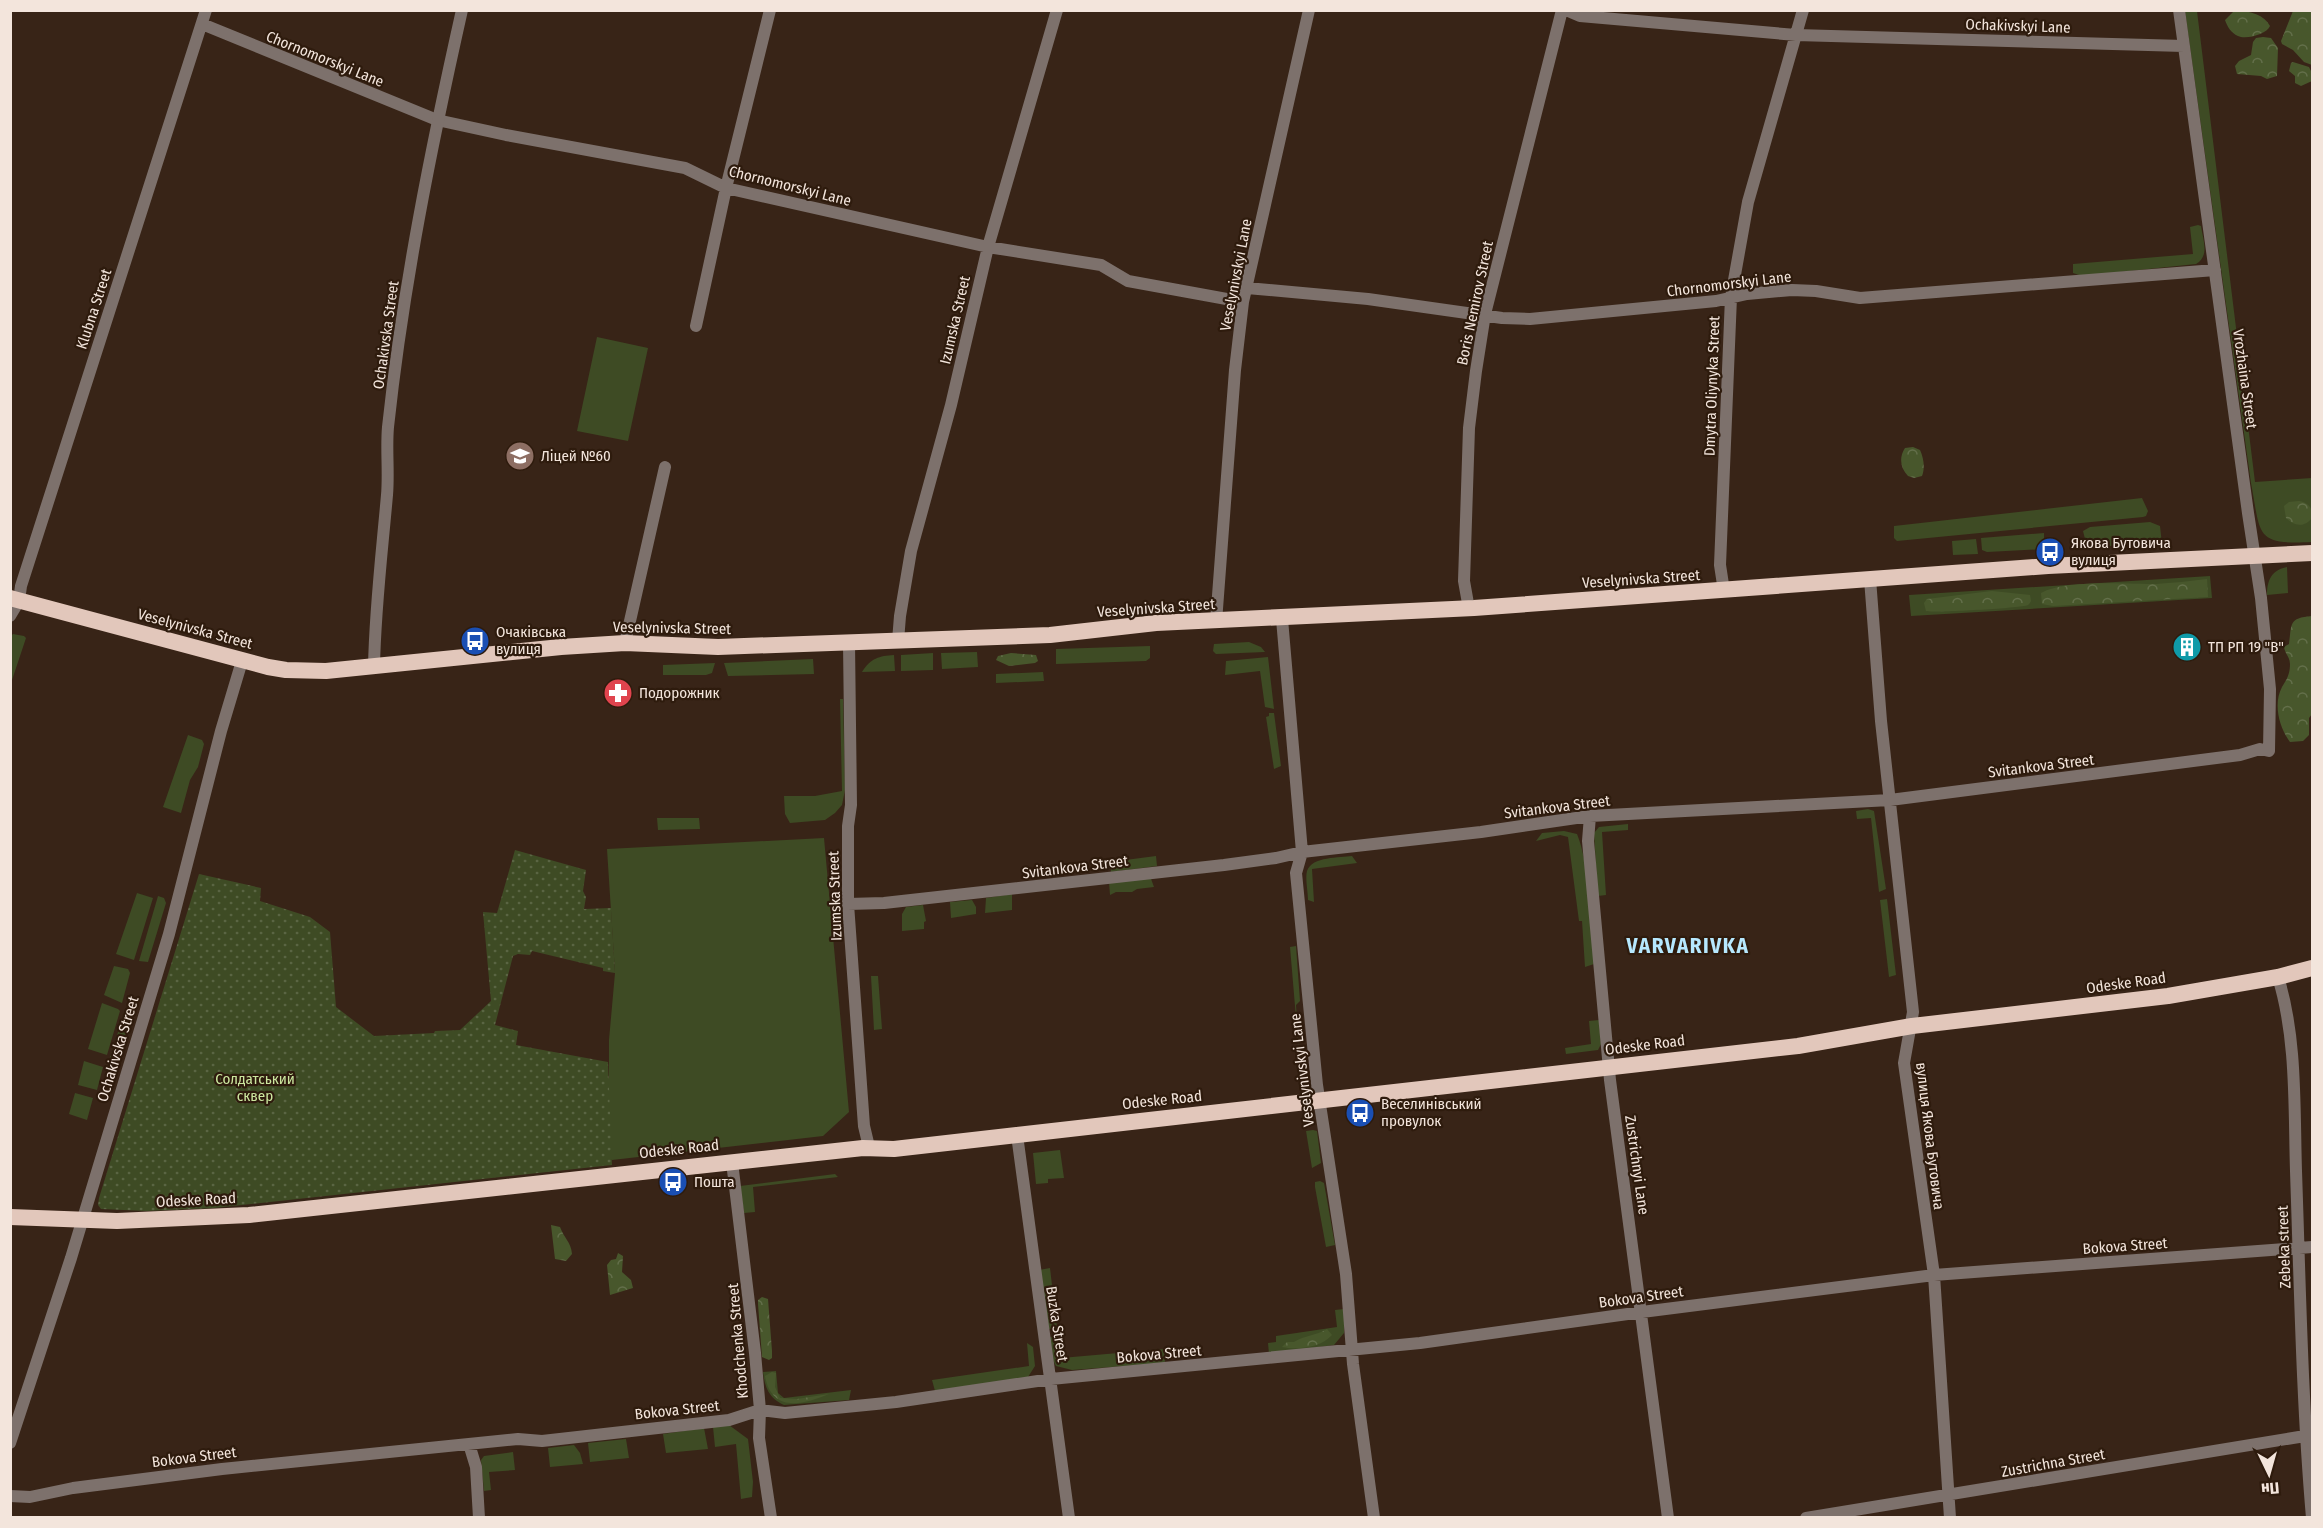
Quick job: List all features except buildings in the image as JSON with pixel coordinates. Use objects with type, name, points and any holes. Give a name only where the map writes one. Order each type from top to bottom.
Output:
[{"type":"highway","name":"Veselynivska Street","points":[[15,600],[242,661],[301,671],[374,667],[561,647],[625,644],[718,647],[1050,635],[1156,623],[1469,609],[2048,566],[2313,553]]},
{"type":"highway","name":"Odeske Road","points":[[10,1217],[82,1221],[172,1220],[249,1215],[869,1147],[894,1149],[1798,1046],[1912,1026],[2114,1003],[2278,977],[2313,968]]},
{"type":"street","name":"Klubna Street","points":[[10,616],[206,10]]},
{"type":"street","name":"Ochakivska Street","points":[[374,667],[380,557],[387,493],[388,430],[400,334],[437,120],[462,10]]},
{"type":"street","points":[[696,326],[726,188],[770,10]]},
{"type":"street","name":"Izumska Street","points":[[898,641],[911,551],[951,405],[988,247],[1057,10]]},
{"type":"street","name":"Veselynivskyi Lane","points":[[1216,622],[1235,370],[1243,302],[1309,10]]},
{"type":"street","name":"Ochakivskyi Lane","points":[[1564,10],[1580,16],[1796,35],[2184,46]]},
{"type":"street","name":"Boris Nemirov Street","points":[[1469,609],[1464,581],[1469,428],[1485,314],[1564,10]]},
{"type":"street","name":"Dmytra Oliynyka Street","points":[[1724,591],[1720,565],[1731,297],[1748,202],[1803,10]]},
{"type":"street","name":"Vrozhaina Street","points":[[2179,10],[2248,513],[2256,556],[2270,689],[2269,751]]},
{"type":"street","name":"Chornomorskyi Lane","points":[[202,24],[437,120],[685,168],[726,188],[988,247],[1101,265],[1128,281],[1243,302]]},
{"type":"street","name":"Chornomorskyi Lane","points":[[1247,288],[1368,299],[1502,318],[1530,319],[1716,301],[1731,297],[1800,290],[1860,298],[2215,270]]},
{"type":"street","points":[[625,644],[665,467]]},
{"type":"street","name":"вулиця Якова Бутовича","points":[[1870,579],[1881,721],[1913,1012],[1904,1062],[1934,1275],[1950,1518]]},
{"type":"street","name":"Veselynivskyi Lane","points":[[1282,619],[1302,852],[1296,873],[1319,1101],[1342,1239],[1374,1518]]},
{"type":"street","name":"Izumska Street","points":[[849,643],[851,805],[848,826],[848,904],[864,1126],[869,1147]]},
{"type":"street","name":"Ochakivska Street","points":[[10,1443],[82,1221],[169,934],[221,731],[242,661]]},
{"type":"street","name":"Svitankova Street","points":[[848,904],[884,903],[992,892],[1276,858],[1302,852],[1469,834],[1590,816],[1890,800],[2240,755],[2260,749],[2269,751]]},
{"type":"street","name":"Zustrichnyi Lane","points":[[1590,816],[1588,841],[1609,1068],[1668,1518]]},
{"type":"street","name":"Zebeka street","points":[[2278,977],[2286,1001],[2293,1078],[2305,1436],[2312,1518]]},
{"type":"street","name":"Buzka Street","points":[[1017,1135],[1069,1518]]},
{"type":"street","name":"Khodchenka Street","points":[[732,1162],[760,1410],[759,1438],[771,1518]]},
{"type":"street","name":"Bokova Street","points":[[10,1496],[30,1497],[73,1488],[222,1469],[518,1438],[542,1441],[729,1420],[760,1410],[785,1413],[876,1404],[1051,1379],[1420,1343],[1934,1275],[2313,1247]]},
{"type":"street","name":"Zustrichna Street","points":[[1806,1518],[2305,1436]]},
{"type":"street","points":[[470,1444],[476,1467],[479,1518]]},
{"type":"green space","points":[[2185,11],[2197,11],[2255,482],[2312,478],[2312,542],[2279,541],[2263,533],[2259,525],[2251,483]]},
{"type":"green space","points":[[2234,11],[2244,11],[2264,18],[2270,26],[2265,32],[2256,36],[2238,36],[2233,33],[2225,20]]},
{"type":"green space","points":[[2293,11],[2312,11],[2312,65],[2304,62],[2293,50],[2282,44],[2281,41]]},
{"type":"green space","points":[[2256,38],[2271,38],[2278,48],[2277,76],[2267,79],[2261,76],[2237,74],[2235,66],[2239,61],[2251,55]]},
{"type":"green space","points":[[2293,62],[2309,67],[2312,81],[2301,86],[2295,83],[2295,76],[2289,71]]},
{"type":"green space","points":[[2201,226],[2204,252],[2203,257],[2196,264],[2082,276],[2073,273],[2073,264],[2193,254],[2190,227]]},
{"type":"green space","points":[[597,337],[648,348],[628,441],[577,431]]},
{"type":"green space","points":[[1913,447],[1920,450],[1924,467],[1922,476],[1914,478],[1905,473],[1901,462],[1905,448]]},
{"type":"green space","points":[[2142,498],[2148,511],[2143,517],[1897,541],[1894,538],[1894,526]]},
{"type":"green space","points":[[2299,501],[2310,506],[2312,514],[2312,518],[2302,525],[2292,523],[2286,518],[2284,506],[2289,502]]},
{"type":"green space","points":[[2150,522],[2160,526],[2162,544],[2087,547],[2083,531],[2090,527]]},
{"type":"green space","points":[[2044,533],[2044,549],[1987,552],[1982,550],[1981,538]]},
{"type":"green space","points":[[1976,539],[1978,554],[1953,555],[1952,541]]},
{"type":"green space","points":[[2287,567],[2288,593],[2267,595],[2271,577],[2277,571]]},
{"type":"green space","points":[[2210,576],[2212,598],[1911,616],[1909,595]]},
{"type":"green space","points":[[2207,579],[2208,597],[2053,606],[2042,604],[2041,593],[2065,586],[2096,583],[2156,584]]},
{"type":"green space","points":[[1992,591],[2030,595],[2031,601],[2028,605],[2022,606],[1944,611],[1926,611],[1924,603],[1927,599]]},
{"type":"green space","points":[[2312,616],[2312,714],[2309,718],[2309,735],[2303,741],[2290,742],[2280,722],[2278,708],[2279,694],[2290,668],[2284,647],[2289,644],[2291,627],[2295,620]]},
{"type":"green space","points":[[13,634],[26,638],[11,683],[10,637]]},
{"type":"green space","points":[[1249,642],[1261,647],[1265,652],[1216,654],[1213,651],[1214,644]]},
{"type":"green space","points":[[1150,646],[1150,658],[1146,661],[1056,664],[1056,649]]},
{"type":"green space","points":[[977,652],[978,667],[942,669],[941,653]]},
{"type":"green space","points":[[933,653],[933,670],[901,671],[901,655]]},
{"type":"green space","points":[[1011,653],[1036,655],[1038,661],[1009,666],[996,660],[998,656]]},
{"type":"green space","points":[[894,655],[895,671],[862,672],[876,659]]},
{"type":"green space","points":[[1268,657],[1274,709],[1265,707],[1260,671],[1225,675],[1226,661]]},
{"type":"green space","points":[[813,659],[814,674],[728,676],[724,663]]},
{"type":"green space","points":[[715,663],[712,673],[706,675],[663,675],[663,665]]},
{"type":"green space","points":[[1043,672],[1044,681],[996,683],[996,674]]},
{"type":"green space","points":[[840,699],[843,699],[845,790],[842,805],[825,820],[790,823],[785,814],[784,796],[815,796],[842,791]]},
{"type":"green space","points":[[1269,713],[1274,713],[1281,766],[1274,769],[1266,717]]},
{"type":"green space","points":[[188,735],[202,740],[204,744],[198,767],[190,780],[181,813],[163,807]]},
{"type":"green space","points":[[1868,809],[1874,811],[1886,889],[1879,892],[1871,818],[1857,819],[1856,811]]},
{"type":"green space","points":[[657,818],[699,818],[700,829],[658,830]]},
{"type":"green space","points":[[1628,824],[1628,830],[1602,832],[1606,895],[1598,896],[1594,833],[1599,827]]},
{"type":"green space","points":[[1564,831],[1577,834],[1585,862],[1594,964],[1585,967],[1582,921],[1579,921],[1568,837],[1560,835],[1536,841],[1542,833]]},
{"type":"green space","points":[[824,838],[849,1112],[823,1136],[612,1160],[511,1046],[515,1045],[609,1078],[609,1040],[615,973],[607,849]]},
{"type":"green space","name":"Солдатський сквер","points":[[515,850],[586,870],[583,891],[586,897],[584,909],[611,908],[615,973],[532,951],[530,955],[513,956],[495,1025],[518,1031],[516,1045],[608,1062],[612,1165],[214,1208],[146,1211],[101,1209],[98,1205],[99,1198],[199,874],[261,888],[260,901],[310,917],[330,932],[336,1007],[374,1036],[434,1033],[435,1031],[460,1030],[491,1001],[483,912],[497,913]]},
{"type":"green space","points":[[1156,856],[1157,866],[1111,872],[1110,862]]},
{"type":"green space","points":[[1352,856],[1357,863],[1312,869],[1314,902],[1308,900],[1306,874],[1310,866],[1320,860]]},
{"type":"green space","points":[[1150,876],[1154,887],[1137,889],[1132,892],[1116,892],[1110,895],[1109,882]]},
{"type":"green space","points":[[137,893],[153,898],[134,960],[116,954]]},
{"type":"green space","points":[[1012,894],[1012,910],[985,913],[986,898]]},
{"type":"green space","points":[[158,896],[164,898],[166,903],[148,962],[139,961]]},
{"type":"green space","points":[[1887,899],[1896,975],[1889,977],[1880,900]]},
{"type":"green space","points":[[972,900],[976,907],[976,914],[951,918],[950,902]]},
{"type":"green space","points":[[923,905],[926,921],[924,929],[902,931],[902,914],[906,907]]},
{"type":"green space","points":[[1296,946],[1300,1001],[1296,1005],[1299,1053],[1290,947]]},
{"type":"green space","points":[[114,966],[128,969],[130,973],[122,1003],[104,995]]},
{"type":"green space","points":[[871,976],[878,976],[882,1029],[874,1030]]},
{"type":"green space","points":[[102,1003],[120,1011],[107,1055],[88,1049]]},
{"type":"green space","points":[[124,1013],[132,1015],[118,1061],[110,1058]]},
{"type":"green space","points":[[1599,1020],[1601,1044],[1598,1050],[1566,1054],[1565,1048],[1591,1044],[1589,1021]]},
{"type":"green space","points":[[84,1061],[103,1067],[97,1090],[78,1085]]},
{"type":"green space","points":[[75,1093],[93,1098],[87,1120],[69,1114]]},
{"type":"green space","points":[[1306,1131],[1317,1131],[1321,1163],[1312,1168]]},
{"type":"green space","points":[[1060,1150],[1064,1178],[1048,1179],[1048,1183],[1036,1184],[1033,1153]]},
{"type":"green space","points":[[835,1174],[838,1177],[753,1187],[755,1212],[744,1213],[740,1186]]},
{"type":"green space","points":[[1315,1182],[1324,1183],[1335,1245],[1326,1247],[1315,1187]]},
{"type":"green space","points":[[551,1225],[560,1227],[570,1246],[572,1254],[566,1261],[555,1259]]},
{"type":"green space","points":[[618,1253],[623,1256],[622,1272],[631,1280],[633,1288],[610,1295],[607,1265],[611,1260],[616,1259]]},
{"type":"green space","points":[[1050,1268],[1057,1328],[1049,1329],[1039,1270]]},
{"type":"green space","points":[[762,1297],[768,1299],[772,1351],[772,1358],[769,1360],[762,1357],[758,1300]]},
{"type":"green space","points":[[1344,1309],[1344,1333],[1334,1345],[1269,1354],[1268,1343],[1276,1342],[1276,1336],[1337,1327],[1335,1310]]},
{"type":"green space","points":[[1327,1329],[1332,1335],[1321,1343],[1302,1348],[1282,1347],[1287,1342],[1294,1342]]},
{"type":"green space","points":[[1058,1336],[1061,1358],[1164,1349],[1165,1363],[1072,1370],[1056,1366],[1050,1337]]},
{"type":"green space","points":[[1027,1343],[1033,1347],[1035,1366],[1028,1377],[935,1391],[932,1380],[1029,1366]]},
{"type":"green space","points":[[776,1371],[778,1393],[784,1398],[851,1390],[849,1400],[784,1405],[771,1396],[765,1383],[763,1372]]},
{"type":"green space","points":[[772,1372],[776,1373],[775,1387],[780,1398],[797,1399],[829,1394],[799,1403],[781,1401],[774,1396],[765,1376]]},
{"type":"green space","points":[[729,1425],[748,1439],[753,1482],[752,1497],[741,1499],[736,1444],[715,1447],[713,1427]]},
{"type":"green space","points":[[704,1428],[708,1449],[666,1453],[663,1434]]},
{"type":"green space","points":[[626,1439],[629,1458],[590,1462],[588,1443]]},
{"type":"green space","points":[[574,1445],[580,1453],[583,1464],[550,1467],[548,1448]]},
{"type":"green space","points":[[513,1452],[515,1470],[489,1472],[491,1490],[484,1491],[481,1460],[484,1456]]},
{"type":"place","name":"Ліцей №60","points":[[520,456]]},
{"type":"place","name":"Якова Бутовича вулиця","points":[[2050,552]]},
{"type":"place","name":"Очаківська вулиця","points":[[475,641]]},
{"type":"place","name":"ТП РП 19 \"В\"","points":[[2187,647]]},
{"type":"place","name":"Подорожник","points":[[618,693]]},
{"type":"place","name":"Веселинівський провулок","points":[[1360,1113]]},
{"type":"place","name":"Пошта","points":[[673,1182]]},
{"type":"district","name":"VARVARIVKA","points":[[1688,946]]}]
